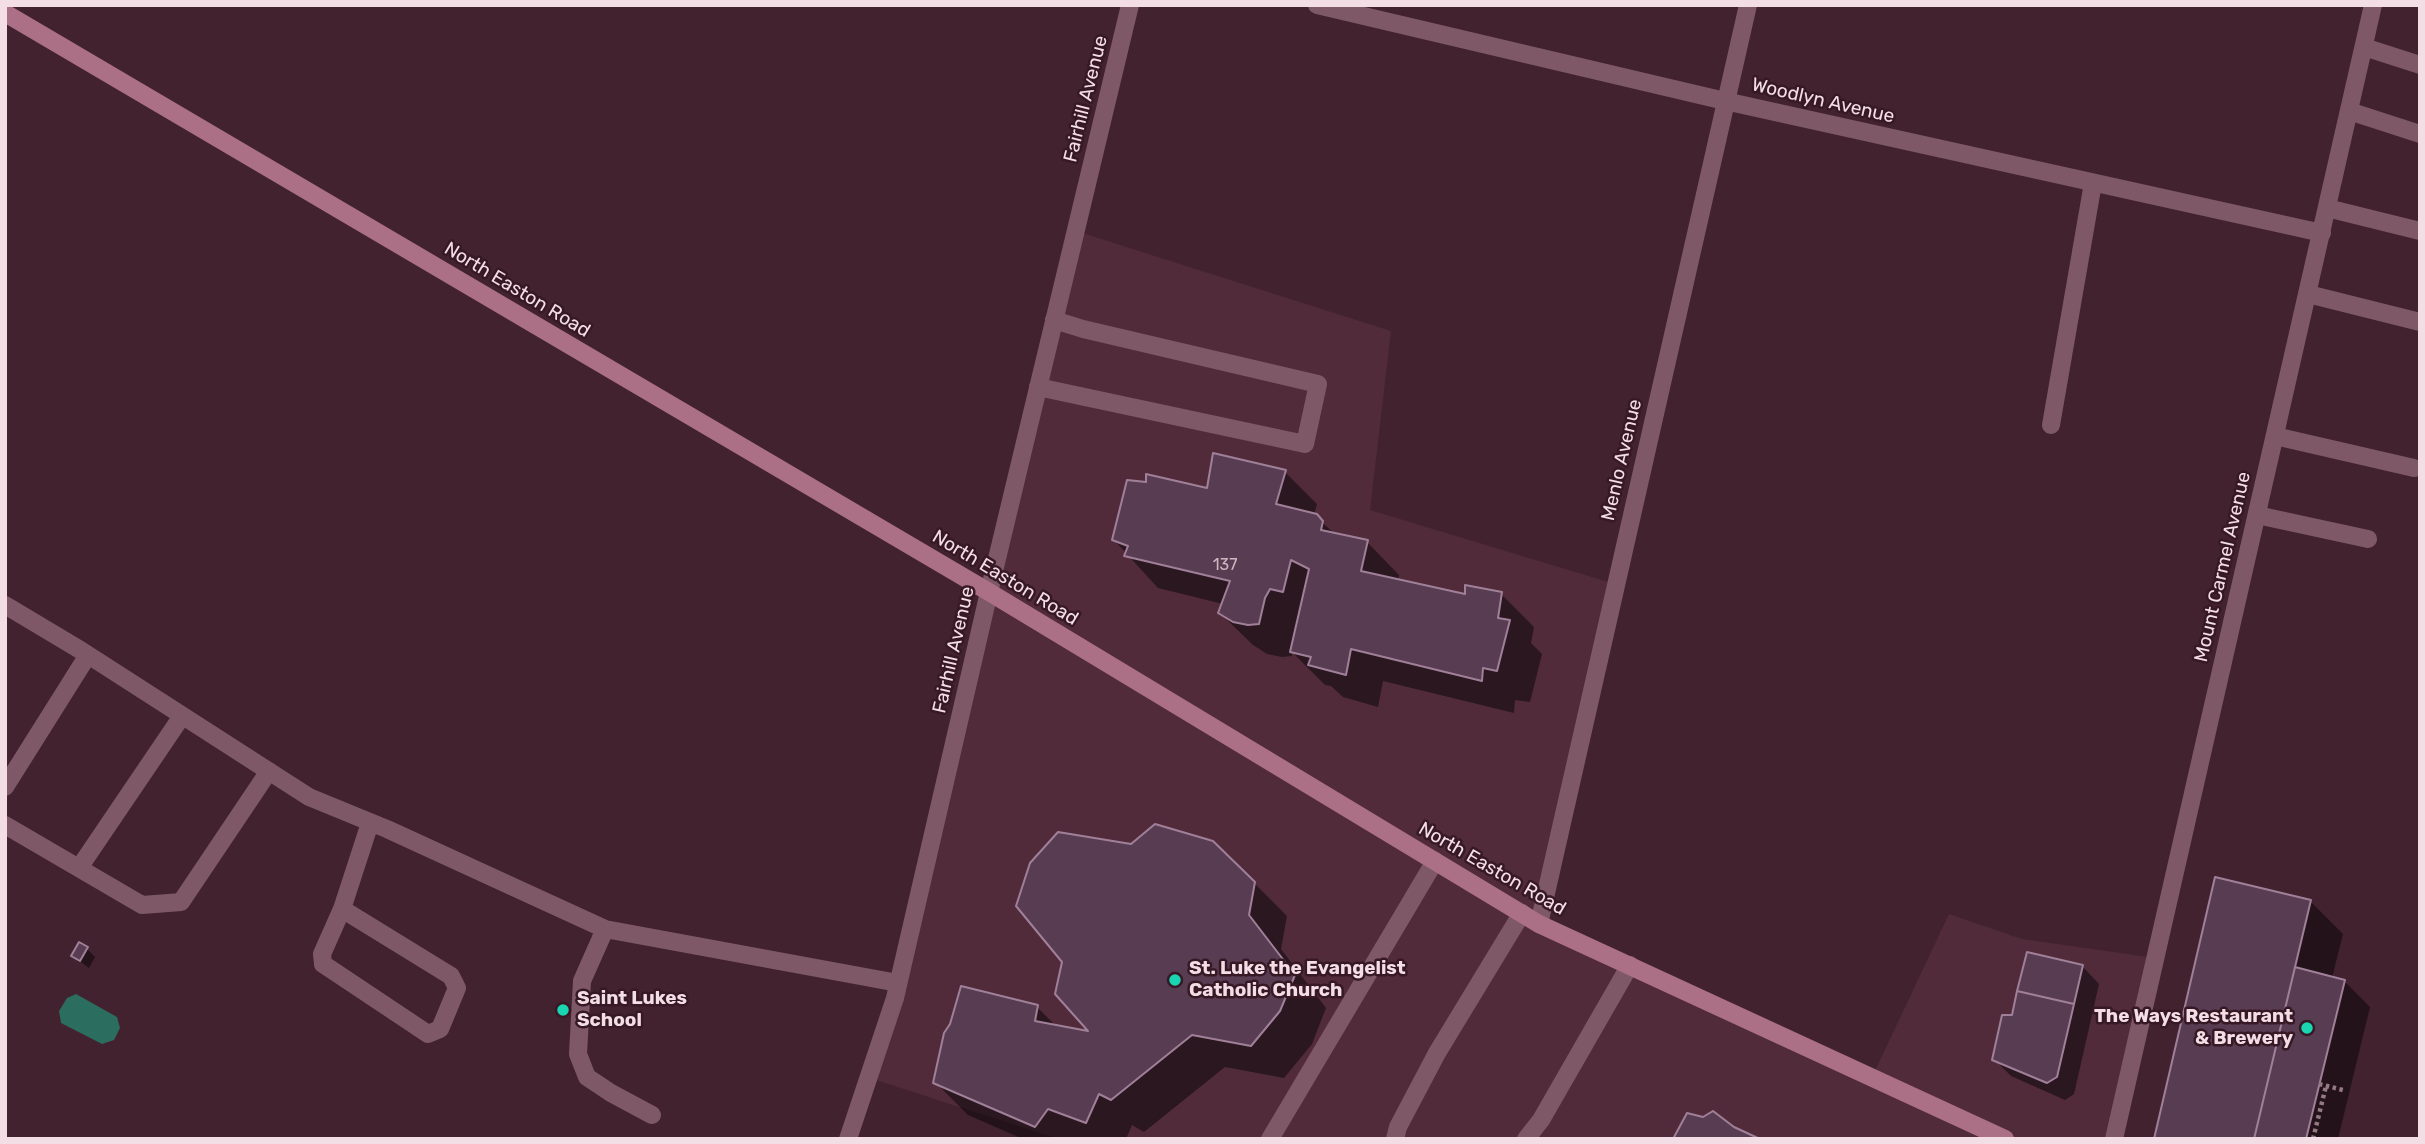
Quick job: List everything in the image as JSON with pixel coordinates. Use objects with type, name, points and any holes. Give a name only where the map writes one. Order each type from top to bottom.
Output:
[{"type":"main road","name":"North Easton Road","points":[[5,13],[989,592],[1539,924],[2005,1139]]},
{"type":"street","name":"Fairhill Avenue","points":[[848,1139],[863,1100],[898,983],[1130,5]]},
{"type":"street","name":"Woodlyn Avenue","points":[[1317,5],[1725,101],[2322,233]]},
{"type":"street","name":"Menlo Avenue","points":[[1539,924],[1748,5]]},
{"type":"street","name":"Mount Carmel Avenue","points":[[2114,1139],[2373,5]]},
{"type":"street","points":[[2364,47],[2420,65]]},
{"type":"street","points":[[2349,111],[2420,134]]},
{"type":"street","points":[[2051,425],[2092,183]]},
{"type":"street","points":[[2327,208],[2420,231]]},
{"type":"street","points":[[2308,294],[2420,322]]},
{"type":"street","points":[[1038,387],[1306,444],[1318,384],[1054,320]]},
{"type":"street","points":[[2275,436],[2414,468]]},
{"type":"street","points":[[2257,515],[2368,539]]},
{"type":"street","points":[[5,605],[309,797],[605,929],[898,983]]},
{"type":"street","points":[[5,787],[88,655]]},
{"type":"street","points":[[79,868],[182,716]]},
{"type":"street","points":[[5,825],[142,905],[181,902],[269,771]]},
{"type":"street","points":[[342,909],[451,976],[457,988],[440,1029],[428,1034],[323,964],[322,954],[342,909],[370,823]]},
{"type":"street","points":[[1270,1139],[1435,861]]},
{"type":"street","points":[[1395,1139],[1398,1127],[1437,1053],[1522,913]]},
{"type":"street","points":[[605,929],[582,981],[578,1054],[587,1077],[652,1115]]},
{"type":"street","points":[[1526,1139],[1541,1120],[1630,965]]},
{"type":"path","points":[[2319,1084],[2343,1090]]},
{"type":"path","points":[[2313,1139],[2326,1086]]},
{"type":"shaded area","points":[[1076,231],[1391,331],[1370,510],[1615,584],[1539,924],[1872,1077],[1949,914],[2022,939],[2155,958],[2114,1139],[1058,1139],[870,1078]]},
{"type":"shaded area","points":[[76,994],[117,1017],[120,1028],[114,1040],[102,1044],[61,1023],[59,1011],[67,998]]},
{"type":"building","points":[[1213,453],[1286,470],[1276,504],[1317,514],[1323,521],[1321,530],[1368,540],[1361,571],[1465,594],[1465,585],[1502,592],[1498,618],[1510,620],[1497,671],[1483,668],[1482,681],[1351,649],[1346,675],[1308,665],[1311,657],[1290,652],[1309,569],[1291,560],[1283,592],[1270,589],[1259,624],[1248,625],[1233,622],[1218,613],[1230,581],[1124,556],[1128,546],[1112,540],[1127,480],[1146,482],[1146,474],[1207,488]]},
{"type":"building","name":"St. Luke the Evangelist Catholic Church","points":[[1155,824],[1213,841],[1255,882],[1249,915],[1295,975],[1280,1011],[1251,1046],[1192,1035],[1111,1100],[1099,1094],[1086,1123],[1048,1109],[1035,1127],[933,1083],[944,1033],[950,1024],[961,986],[1038,1005],[1035,1021],[1088,1031],[1055,994],[1062,962],[1016,906],[1030,863],[1058,832],[1131,844]]},
{"type":"building","points":[[2215,877],[2311,900],[2254,1139],[2154,1139]]},
{"type":"building","points":[[79,942],[88,947],[80,961],[71,956]]},
{"type":"building","points":[[2027,952],[2083,965],[2074,1004],[2017,991]]},
{"type":"building","name":"The Ways Restaurant & Brewery","points":[[2295,967],[2345,980],[2306,1139],[2254,1139]]},
{"type":"building","points":[[2017,991],[2074,1004],[2057,1077],[2047,1083],[1992,1060],[2002,1015],[2012,1015]]},
{"type":"building","points":[[1713,1111],[1734,1127],[1760,1139],[1673,1139],[1687,1113],[1703,1117]]},
{"type":"place","name":"St. Luke the Evangelist Catholic Church","points":[[1175,980]]},
{"type":"place","name":"Saint Lukes School","points":[[563,1010]]},
{"type":"place","name":"The Ways Restaurant & Brewery","points":[[2307,1028]]}]
